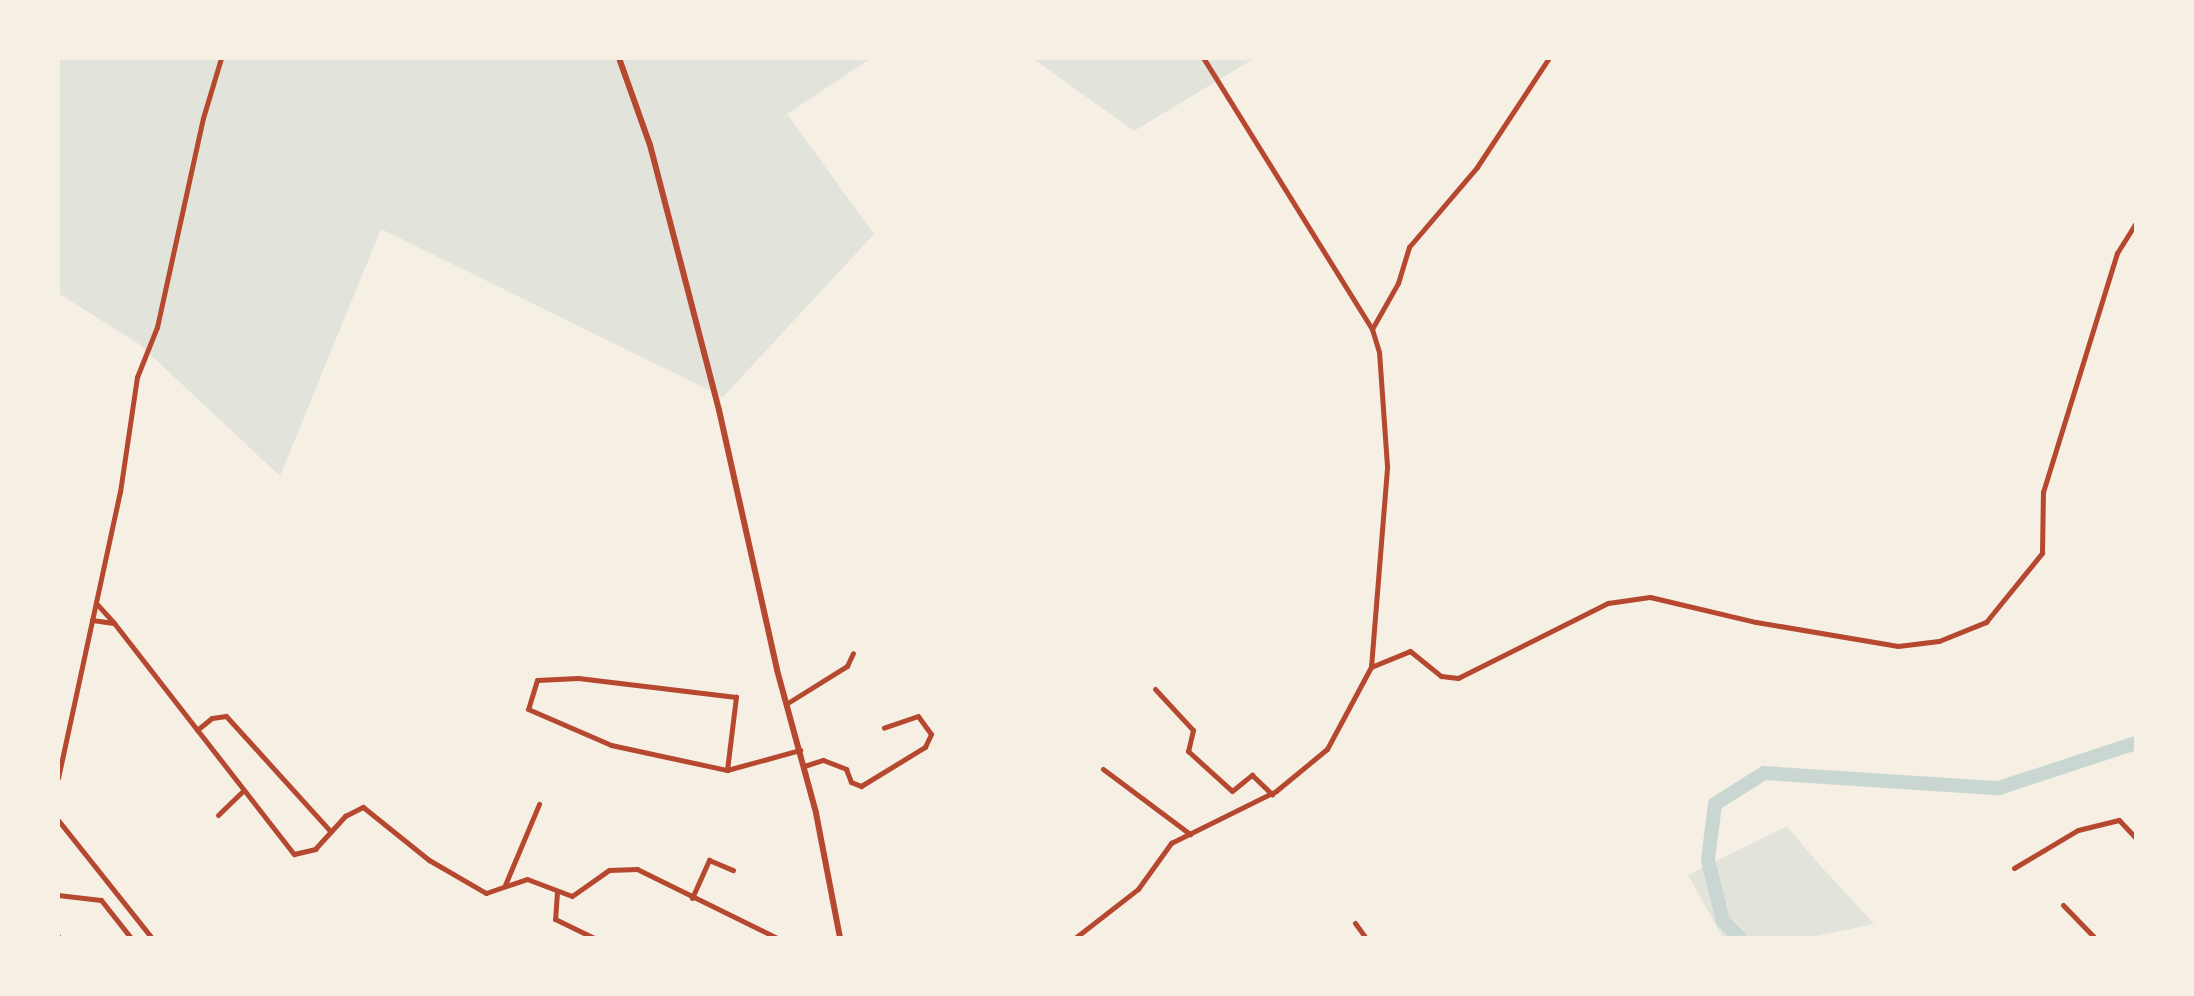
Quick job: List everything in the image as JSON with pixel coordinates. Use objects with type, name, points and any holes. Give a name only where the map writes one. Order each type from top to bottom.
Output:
[{"type":"street","points":[[58,778],[120,492],[137,377],[157,327],[203,118],[221,58]]},
{"type":"street","points":[[619,58],[650,145],[786,704],[804,766],[840,938]]},
{"type":"street","points":[[1075,938],[1138,889],[1165,847],[1272,794],[1332,743],[1371,667],[1387,466],[1385,401],[1372,329],[1203,58]]},
{"type":"street","points":[[1372,329],[1398,283],[1409,247],[1477,167],[1549,58]]},
{"type":"street","points":[[1371,667],[1410,651],[1441,676],[1458,678],[1608,603],[1650,597],[1756,622],[1898,646],[1939,641],[1986,622],[2042,553],[2043,492],[2117,253],[2136,223]]},
{"type":"street","points":[[95,603],[114,623],[242,792],[294,854],[315,849],[345,816],[363,807],[452,875],[486,893],[504,890],[527,879],[557,892],[581,892],[617,867],[637,869],[777,938]]},
{"type":"street","points":[[92,620],[114,623]]},
{"type":"street","points":[[786,704],[851,663],[853,653]]},
{"type":"street","points":[[727,770],[736,697],[578,678],[537,680],[528,709],[611,745],[727,770],[800,750]]},
{"type":"street","points":[[1155,689],[1193,730],[1188,751],[1232,791],[1252,775],[1272,794]]},
{"type":"street","points":[[197,730],[212,718],[226,716],[331,832]]},
{"type":"street","points":[[804,766],[823,760],[846,769],[851,782],[861,786],[925,747],[931,734],[918,716],[884,728]]},
{"type":"street","points":[[1103,769],[1190,834]]},
{"type":"street","points":[[218,815],[242,792]]},
{"type":"street","points":[[504,890],[539,804]]},
{"type":"street","points":[[58,820],[152,938]]},
{"type":"street","points":[[2014,868],[2078,830],[2119,820],[2136,838]]},
{"type":"street","points":[[692,898],[709,860],[733,870]]},
{"type":"street","points":[[557,892],[555,919],[594,938]]},
{"type":"street","points":[[58,895],[101,900],[131,938]]},
{"type":"street","points":[[2063,905],[2095,938]]},
{"type":"street","points":[[1355,923],[1366,938]]},
{"type":"shaded area","points":[[58,58],[871,58],[787,114],[874,234],[723,397],[381,229],[280,476],[139,344],[58,293]]},
{"type":"shaded area","points":[[1032,58],[1255,58],[1134,131]]},
{"type":"shaded area","points":[[1787,826],[1874,924],[1806,938],[1723,938],[1688,875]]},
{"type":"waterway","points":[[1740,938],[1723,921],[1708,860],[1715,804],[1764,773],[1999,788],[2136,743]]}]
